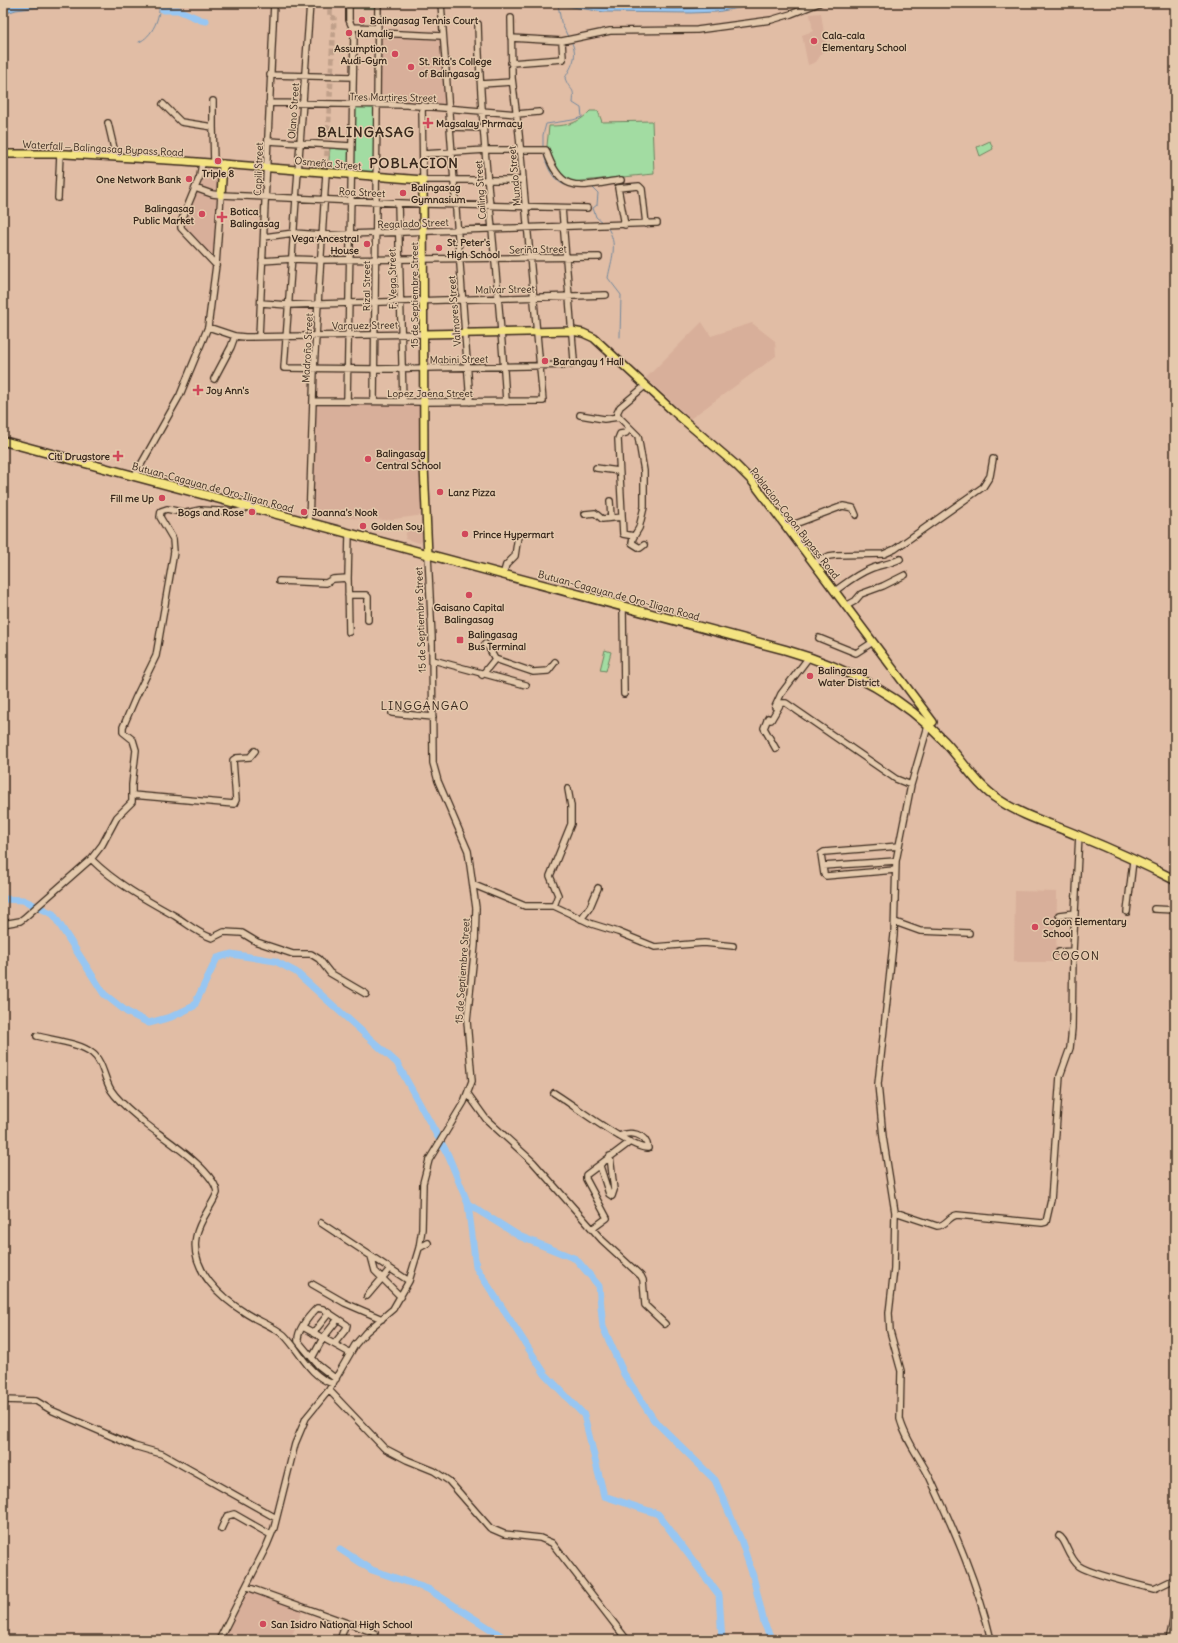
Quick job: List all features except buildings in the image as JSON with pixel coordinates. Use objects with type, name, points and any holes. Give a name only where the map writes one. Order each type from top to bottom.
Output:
[{"type":"highway","name":"Butuan-Cagayan de Oro-Iligan Road","points":[[3,441],[809,657],[843,670],[872,684],[902,704],[946,743],[979,783],[998,799],[1032,818],[1079,835],[1175,880]]},
{"type":"main road","name":"Waterfall ‒ Balingasag Bypass Road","points":[[3,154],[60,154],[202,163]]},
{"type":"main road","name":"Osmeña Street","points":[[202,163],[299,170],[376,178],[423,180]]},
{"type":"main road","points":[[221,195],[223,164]]},
{"type":"main road","name":"15 de Septiembre Street","points":[[423,180],[425,300],[424,466],[428,555]]},
{"type":"main road","name":"Varquez Street","points":[[425,334],[572,331]]},
{"type":"main road","name":"Poblacion-Cogon Bypass Road","points":[[572,331],[583,332],[594,338],[645,386],[744,472],[933,722],[928,726]]},
{"type":"street","name":"Capili Street","points":[[259,337],[274,3]]},
{"type":"street","name":"Olano Street","points":[[284,365],[310,3]]},
{"type":"street","points":[[347,401],[348,259],[350,234],[354,35],[349,20],[349,3]]},
{"type":"street","name":"Rizal Street","points":[[374,401],[378,3]]},
{"type":"street","name":"Valmores Street","points":[[441,3],[456,231],[470,402]]},
{"type":"street","points":[[510,38],[567,40],[610,31],[685,31],[747,24],[791,14],[819,3]]},
{"type":"street","name":"Mundo Street","points":[[511,18],[510,38],[512,82],[517,114],[544,398]]},
{"type":"street","name":"Cailing Street","points":[[478,24],[484,128],[502,333],[506,402]]},
{"type":"street","points":[[352,27],[442,36]]},
{"type":"street","points":[[511,62],[563,59],[567,40]]},
{"type":"street","points":[[270,75],[353,76]]},
{"type":"street","points":[[481,84],[512,82]]},
{"type":"street","points":[[213,101],[214,163]]},
{"type":"street","name":"Tres Martires Street","points":[[269,103],[422,106],[517,114],[539,112]]},
{"type":"street","points":[[163,104],[181,122],[213,127]]},
{"type":"street","name":"15 de Septiembre Street","points":[[422,106],[423,180]]},
{"type":"street","points":[[108,123],[116,157]]},
{"type":"street","points":[[450,128],[484,128]]},
{"type":"street","points":[[268,141],[351,146]]},
{"type":"street","points":[[423,154],[486,150],[546,150],[555,172],[560,178],[570,184],[621,180]]},
{"type":"street","points":[[58,198],[60,154]]},
{"type":"street","points":[[202,163],[200,176],[181,228],[216,265]]},
{"type":"street","name":"Madroño Street","points":[[309,524],[314,369],[321,235],[326,173]]},
{"type":"street","name":"Osmeña Street","points":[[423,180],[523,180]]},
{"type":"street","points":[[625,225],[618,188],[639,186],[642,189],[646,224]]},
{"type":"street","name":"Roa Street","points":[[195,188],[212,194],[221,195],[424,204],[587,208]]},
{"type":"street","points":[[134,477],[180,396],[208,328],[216,265],[221,195]]},
{"type":"street","name":"F. Vega Street","points":[[398,203],[400,232],[403,402]]},
{"type":"street","points":[[562,208],[564,257],[572,331]]},
{"type":"street","name":"Regalado Street","points":[[264,237],[294,233],[321,235],[657,223]]},
{"type":"street","name":"Seriña Street","points":[[262,261],[292,259],[599,257]]},
{"type":"street","name":"Malvar Street","points":[[260,304],[318,304],[462,298],[606,295]]},
{"type":"street","name":"Varquez Street","points":[[208,328],[235,336],[259,337],[425,334]]},
{"type":"street","name":"Mabini Street","points":[[284,365],[287,369],[570,366],[573,364],[574,360],[572,331]]},
{"type":"street","points":[[214,379],[231,348],[235,336]]},
{"type":"street","points":[[644,545],[640,548],[632,543],[639,528],[644,507],[644,475],[639,438],[617,413],[620,407],[645,386]]},
{"type":"street","name":"Lopez Jaena Street","points":[[313,401],[541,402],[544,398]]},
{"type":"street","points":[[580,415],[604,419],[619,417]]},
{"type":"street","points":[[629,427],[626,432],[620,434],[618,437],[619,471],[623,534],[634,536]]},
{"type":"street","points":[[814,563],[829,556],[847,554],[884,554],[895,549],[983,487],[990,476],[993,459]]},
{"type":"street","points":[[596,468],[619,471]]},
{"type":"street","points":[[610,501],[611,518]]},
{"type":"street","points":[[3,924],[20,921],[91,859],[102,845],[117,817],[131,805],[136,750],[132,740],[123,732],[123,727],[156,656],[174,552],[173,539],[161,519],[160,513],[164,509],[186,513],[200,510],[236,512],[242,511],[246,506]]},
{"type":"street","points":[[786,527],[843,506],[853,508],[856,515]]},
{"type":"street","points":[[585,514],[596,513],[601,519],[622,517]]},
{"type":"street","points":[[349,534],[349,632]]},
{"type":"street","points":[[503,575],[507,564],[515,556],[518,536]]},
{"type":"street","name":"15 de Septiembre Street","points":[[219,1640],[247,1587],[271,1535],[299,1433],[306,1418],[329,1390],[350,1353],[366,1332],[382,1320],[393,1309],[409,1281],[419,1248],[422,1229],[424,1176],[432,1155],[468,1094],[472,1081],[467,1021],[475,945],[476,908],[474,885],[468,851],[438,781],[435,769],[433,660],[428,555]]},
{"type":"street","points":[[835,591],[863,572],[878,566],[888,565],[900,559]]},
{"type":"street","points":[[846,606],[855,601],[861,594],[883,586],[905,575]]},
{"type":"street","points":[[280,581],[326,583],[334,578],[348,578]]},
{"type":"street","points":[[348,595],[366,595],[368,597],[368,620]]},
{"type":"street","points":[[623,607],[624,694]]},
{"type":"street","points":[[819,638],[856,653],[873,642]]},
{"type":"street","points":[[485,644],[494,657],[537,672],[548,671],[555,662]]},
{"type":"street","points":[[482,675],[494,657]]},
{"type":"street","points":[[776,749],[764,728],[781,694],[809,657]]},
{"type":"street","points":[[433,660],[482,675],[526,685]]},
{"type":"street","points":[[767,720],[771,720],[782,703],[786,703],[896,779],[911,785]]},
{"type":"street","points":[[392,713],[433,717]]},
{"type":"street","points":[[928,726],[911,785],[896,861],[895,922],[878,1091],[885,1151],[895,1212],[894,1269],[889,1313],[890,1331],[901,1371],[900,1419],[908,1441],[924,1467],[935,1490],[984,1607],[991,1640]]},
{"type":"street","points":[[132,795],[234,804],[236,800],[233,760],[236,758],[250,757],[255,751]]},
{"type":"street","points":[[554,906],[558,895],[550,876],[571,824],[571,806],[568,789]]},
{"type":"street","points":[[895,1212],[938,1226],[943,1225],[950,1218],[957,1215],[1042,1223],[1046,1222],[1051,1200],[1060,1076],[1070,1048],[1074,995],[1073,951],[1079,835]]},
{"type":"street","points":[[895,870],[826,876],[822,854],[824,852],[899,846]]},
{"type":"street","points":[[91,859],[136,894],[179,919],[192,929],[212,938],[224,932],[242,933],[258,942],[293,954],[311,954],[323,964],[330,973],[366,994]]},
{"type":"street","points":[[1127,912],[1132,860]]},
{"type":"street","points":[[823,866],[896,861]]},
{"type":"street","points":[[474,885],[525,906],[554,906],[592,924],[618,932],[655,947],[704,943],[733,946]]},
{"type":"street","points":[[581,919],[591,906],[598,888]]},
{"type":"street","points":[[1154,909],[1175,910]]},
{"type":"street","points":[[1059,915],[1075,913]]},
{"type":"street","points":[[895,922],[920,931],[969,933]]},
{"type":"street","points":[[1059,952],[1073,951]]},
{"type":"street","points":[[37,1036],[78,1046],[93,1054],[109,1087],[117,1098],[154,1131],[177,1146],[212,1182],[217,1193],[201,1222],[196,1237],[197,1260],[204,1276],[238,1308],[284,1335],[314,1373],[323,1380],[334,1381]]},
{"type":"street","points":[[554,1093],[619,1136],[630,1142],[648,1148],[648,1145],[638,1134],[628,1133],[619,1136]]},
{"type":"street","points":[[468,1094],[486,1119],[533,1162],[592,1229],[641,1276],[645,1305],[665,1324]]},
{"type":"street","points":[[592,1229],[607,1218],[586,1178],[587,1174],[600,1166],[610,1156],[630,1142]]},
{"type":"street","points":[[600,1166],[608,1186],[609,1194],[612,1196],[614,1190],[610,1156]]},
{"type":"street","points":[[322,1223],[409,1281]]},
{"type":"street","points":[[419,1248],[428,1243]]},
{"type":"street","points":[[371,1256],[374,1268],[401,1297]]},
{"type":"street","points":[[367,1296],[390,1269]]},
{"type":"street","points":[[312,1284],[345,1303],[382,1320]]},
{"type":"street","points":[[334,1344],[347,1326],[329,1313],[317,1308],[303,1327],[299,1334],[298,1341],[334,1381]]},
{"type":"street","points":[[313,1333],[329,1313]]},
{"type":"street","points":[[312,1358],[323,1338],[338,1319]]},
{"type":"street","points":[[303,1327],[350,1353]]},
{"type":"street","points":[[329,1390],[384,1448],[407,1460],[434,1471],[448,1481],[490,1528],[504,1534],[546,1539],[552,1543],[627,1640]]},
{"type":"street","points":[[3,1400],[36,1401],[51,1410],[134,1446],[162,1454],[276,1518]]},
{"type":"street","points":[[221,1529],[227,1516],[234,1514],[271,1535]]},
{"type":"street","points":[[1059,1536],[1063,1538],[1072,1558],[1082,1568],[1154,1589],[1175,1579]]},
{"type":"street","points":[[247,1587],[376,1633]]},
{"type":"street","points":[[1169,1640],[1175,1612]]},
{"type":"street","points":[[340,1640],[346,1623]]},
{"type":"shaded area","name":"Cala-cala Elementary School","points":[[821,13],[826,47],[816,62],[808,65],[802,35],[813,31],[810,14]]},
{"type":"shaded area","name":"St. Rita's College of Balingasag","points":[[380,37],[440,40],[446,102],[444,104],[379,102]]},
{"type":"shaded area","name":"Balingasag Public Market","points":[[204,164],[222,166],[215,264],[181,226]]},
{"type":"shaded area","points":[[702,322],[711,336],[752,323],[775,341],[776,356],[690,419],[646,378]]},
{"type":"shaded area","name":"Balingasag Central School","points":[[315,402],[421,404],[424,515],[387,520],[312,516]]},
{"type":"shaded area","points":[[407,529],[422,531],[422,541],[420,543],[405,539]]},
{"type":"shaded area","name":"Cogon Elementary School","points":[[1015,891],[1057,892],[1056,962],[1014,962]]},
{"type":"shaded area","name":"San Isidro National High School","points":[[248,1591],[303,1609],[290,1640],[222,1639]]},
{"type":"green space","points":[[352,3],[375,3],[375,8],[352,8]]},
{"type":"green space","points":[[355,106],[375,106],[373,174],[352,172]]},
{"type":"green space","points":[[590,111],[598,111],[602,122],[652,121],[654,174],[571,182],[550,170],[546,156],[549,126],[571,123],[581,119]]},
{"type":"green space","points":[[990,141],[993,149],[980,156],[977,147]]},
{"type":"green space","points":[[330,148],[350,150],[348,172],[328,171]]},
{"type":"green space","points":[[605,650],[611,652],[606,671],[600,670]]},
{"type":"water","points":[[3,3],[71,3],[16,10],[3,14]]},
{"type":"water","points":[[547,3],[767,3],[716,12],[691,13],[604,12]]},
{"type":"waterway","points":[[139,42],[148,36],[155,26],[159,14],[159,3]]},
{"type":"waterway","points":[[160,3],[163,10],[178,10],[206,21]]},
{"type":"waterway","points":[[558,4],[561,22],[568,37]]},
{"type":"waterway","points":[[543,148],[543,135],[546,124],[573,120],[582,117],[581,108],[573,103],[573,91],[565,78],[574,60],[574,51],[571,41]]},
{"type":"waterway","points":[[544,153],[552,175],[560,183],[571,186]]},
{"type":"waterway","points":[[592,187],[598,193],[597,205],[593,208],[596,217],[603,223]]},
{"type":"waterway","points":[[607,227],[613,240],[613,252],[608,278],[621,295],[620,337]]},
{"type":"waterway","points":[[3,899],[23,900],[53,914],[104,994],[127,1012],[149,1023],[171,1017],[194,1006],[217,958],[231,954],[275,961],[296,972],[397,1063],[448,1155],[468,1204],[476,1267],[545,1374],[584,1415],[604,1496],[658,1514],[719,1595],[722,1640]]},
{"type":"waterway","points":[[468,1204],[519,1236],[576,1259],[599,1286],[603,1327],[624,1374],[654,1420],[715,1480],[741,1540],[753,1576],[764,1623],[772,1640]]},
{"type":"waterway","points":[[340,1549],[372,1570],[428,1589],[503,1637],[503,1640]]},
{"type":"tunnel","points":[[326,173],[334,18],[330,17],[330,4],[334,3]]},
{"type":"place","name":"Balingasag Tennis Court","points":[[362,20]]},
{"type":"place","name":"Kamalig","points":[[349,33]]},
{"type":"place","name":"Cala-cala Elementary School","points":[[814,41]]},
{"type":"place","name":"Assumption Audi-Gym","points":[[395,54]]},
{"type":"place","name":"St. Rita's College of Balingasag","points":[[411,67]]},
{"type":"place","name":"Magsalay Phrmacy","points":[[428,123]]},
{"type":"place","name":"Triple 8","points":[[218,161]]},
{"type":"place","name":"One Network Bank","points":[[189,179]]},
{"type":"place","name":"Balingasag Gymnasium","points":[[403,193]]},
{"type":"place","name":"Balingasag Public Market","points":[[202,214]]},
{"type":"place","name":"Botica Balingasag","points":[[222,217]]},
{"type":"place","name":"Vega Ancestral House","points":[[367,244]]},
{"type":"place","name":"St. Peter's High School","points":[[439,248]]},
{"type":"place","name":"Barangay 1 Hall","points":[[545,361]]},
{"type":"place","name":"Joy Ann's","points":[[198,390]]},
{"type":"place","name":"Citi Drugstore","points":[[118,456]]},
{"type":"place","name":"Balingasag Central School","points":[[368,459]]},
{"type":"place","name":"Lanz Pizza","points":[[440,492]]},
{"type":"place","name":"Fill me Up","points":[[162,498]]},
{"type":"place","name":"Bogs and Rose","points":[[252,512]]},
{"type":"place","name":"Joanna's Nook","points":[[304,512]]},
{"type":"place","name":"Golden Soy","points":[[363,526]]},
{"type":"place","name":"Prince Hypermart","points":[[465,534]]},
{"type":"place","name":"Gaisano Capital Balingasag","points":[[469,595]]},
{"type":"place","name":"Balingasag Bus Terminal","points":[[460,640]]},
{"type":"place","name":"Balingasag Water District","points":[[810,676]]},
{"type":"place","name":"Cogon Elementary School","points":[[1035,927]]},
{"type":"place","name":"San Isidro National High School","points":[[263,1624]]},
{"type":"district","name":"BALINGASAG","points":[[366,132]]},
{"type":"district","name":"POBLACION","points":[[414,163]]},
{"type":"district","name":"LINGGANGAO","points":[[425,706]]},
{"type":"district","name":"COGON","points":[[1076,956]]}]
